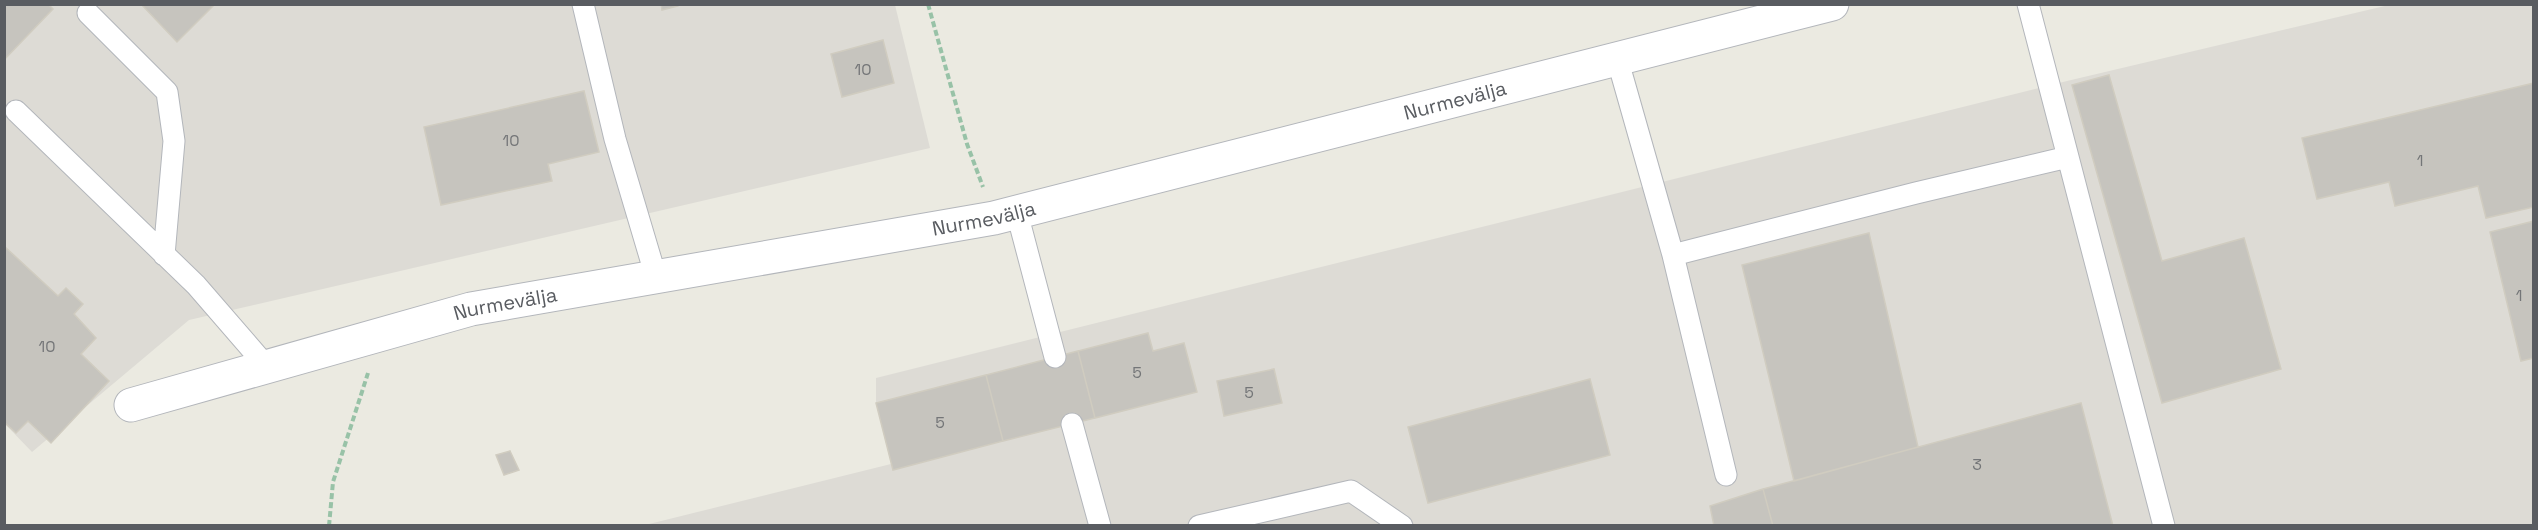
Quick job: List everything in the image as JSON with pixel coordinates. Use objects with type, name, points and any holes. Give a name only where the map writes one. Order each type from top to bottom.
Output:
[{"type":"street","name":"Nurmevälja","points":[[131,405],[471,309],[1006,215],[1832,4]]},
{"type":"lane","points":[[583,4],[615,139],[656,277]]},
{"type":"lane","points":[[2028,4],[2164,525]]},
{"type":"lane","points":[[88,13],[167,92],[174,141],[164,255]]},
{"type":"lane","points":[[1617,58],[1673,255],[1726,475]]},
{"type":"lane","points":[[16,111],[196,285],[267,367]]},
{"type":"lane","points":[[1673,255],[2068,157]]},
{"type":"lane","points":[[1006,215],[1055,357]]},
{"type":"lane","points":[[1072,424],[1100,525]]},
{"type":"lane","points":[[1199,525],[1352,491],[1402,525]]},
{"type":"path","points":[[928,4],[967,144],[1006,215]]},
{"type":"path","points":[[329,525],[333,482],[380,335]]},
{"type":"shaded area","points":[[4,5],[895,5],[930,148],[189,320],[32,452],[5,424]]},
{"type":"shaded area","points":[[2389,5],[2533,5],[2533,525],[641,526],[891,464],[876,403],[876,378],[2067,81]]},
{"type":"building","points":[[4,4],[48,4],[53,9],[4,60]]},
{"type":"building","points":[[141,4],[215,4],[177,42]]},
{"type":"building","points":[[661,4],[678,4],[678,6],[662,10]]},
{"type":"building","points":[[883,40],[894,83],[842,97],[831,54]]},
{"type":"building","points":[[2109,75],[2162,261],[2244,238],[2281,369],[2162,403],[2072,85]]},
{"type":"building","points":[[2534,83],[2534,207],[2486,218],[2478,186],[2395,206],[2389,182],[2317,199],[2302,138]]},
{"type":"building","points":[[584,91],[599,152],[548,164],[552,181],[441,205],[424,127]]},
{"type":"building","points":[[2534,221],[2534,358],[2521,361],[2490,232]]},
{"type":"building","points":[[1869,233],[1918,447],[1794,481],[1742,265]]},
{"type":"building","points":[[4,246],[58,296],[66,288],[83,304],[74,314],[96,338],[81,354],[109,381],[51,443],[28,421],[16,433],[4,422]]},
{"type":"building","points":[[1148,333],[1153,351],[1184,343],[1197,392],[1095,418],[1078,351]]},
{"type":"building","points":[[1078,351],[1095,418],[1003,441],[986,375]]},
{"type":"building","points":[[1274,369],[1282,403],[1224,416],[1217,381]]},
{"type":"building","points":[[986,375],[1003,441],[893,470],[876,403]]},
{"type":"building","points":[[1590,379],[1610,455],[1428,503],[1408,427]]},
{"type":"building","points":[[2081,403],[2113,526],[1773,526],[1763,489]]},
{"type":"building","points":[[510,451],[519,470],[504,475],[496,455]]},
{"type":"building","points":[[1763,489],[1773,526],[1714,526],[1710,506]]}]
